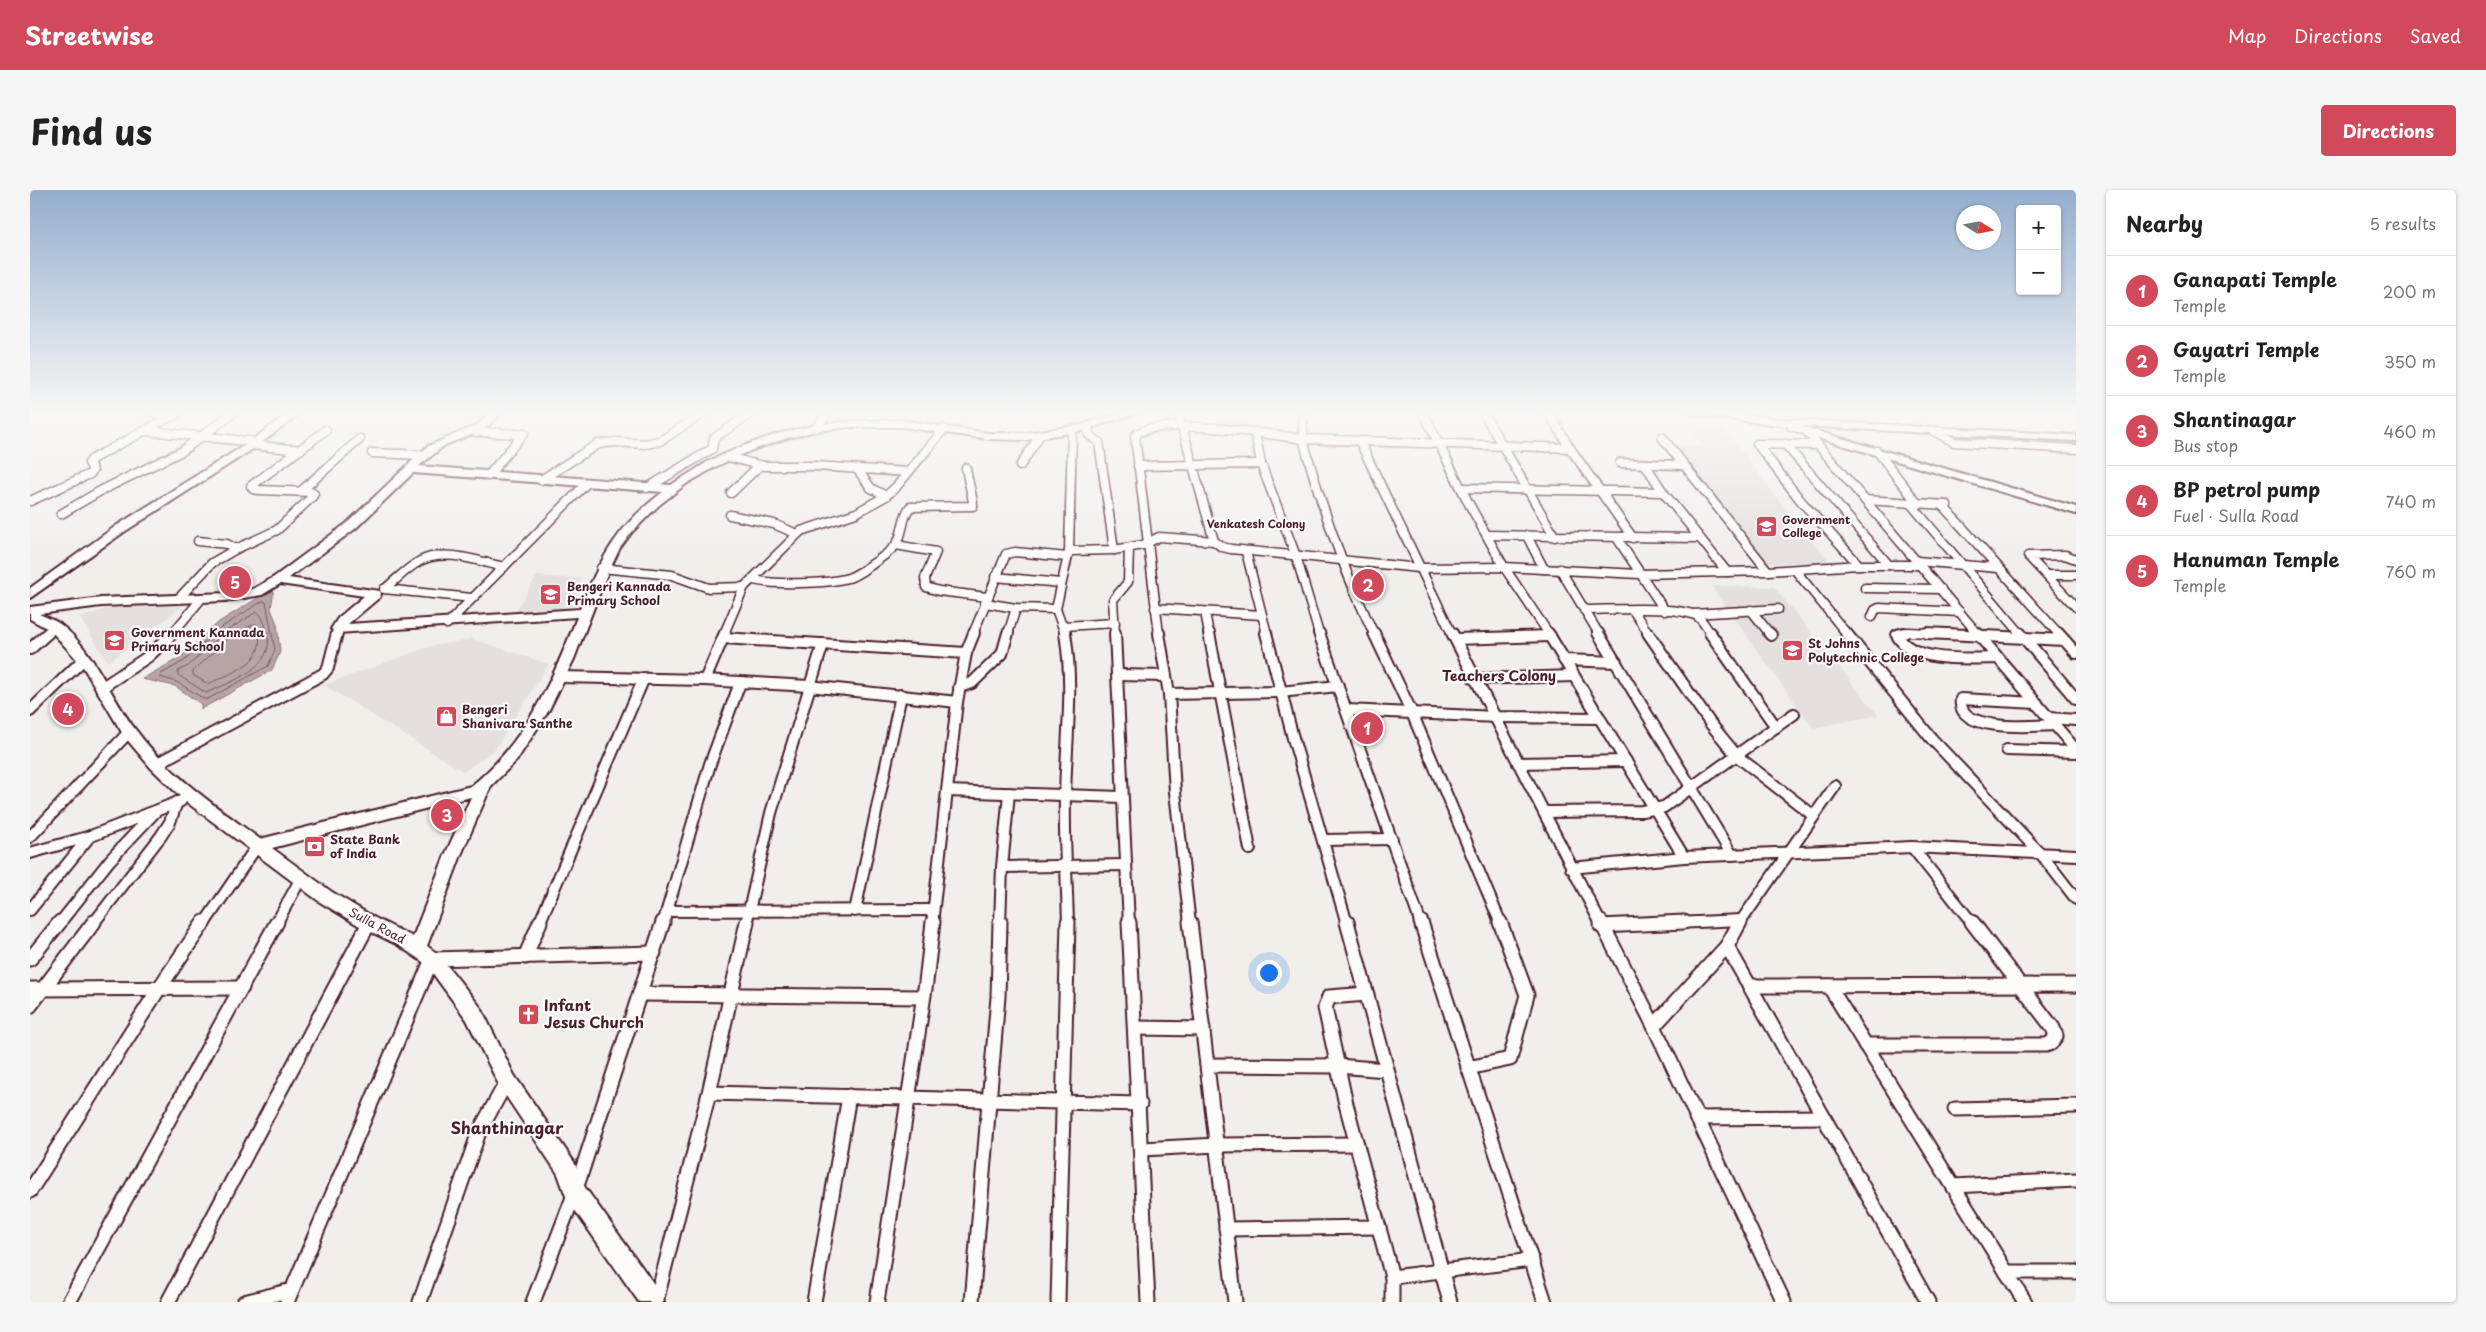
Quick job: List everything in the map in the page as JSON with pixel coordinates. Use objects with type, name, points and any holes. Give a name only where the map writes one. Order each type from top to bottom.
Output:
[{"type":"main road","points":[[30,594],[120,529],[221,464]]},
{"type":"main road","points":[[30,613],[101,602],[244,596],[257,592],[278,580],[351,526],[415,464]]},
{"type":"main road","points":[[257,846],[476,790],[493,778],[523,739],[560,676],[586,613],[601,568],[627,530],[673,489],[716,464]]},
{"type":"main road","points":[[1919,464],[2076,512]]},
{"type":"main road","points":[[410,469],[673,489]]},
{"type":"main road","points":[[278,580],[381,591]]},
{"type":"main road","points":[[338,630],[343,621],[381,591]]},
{"type":"main road","name":"Sulla Road","points":[[30,613],[55,627],[84,659],[129,732],[184,800],[257,846],[326,897],[369,923],[404,940],[424,954],[474,1014],[507,1081],[567,1169],[575,1192],[655,1302]]},
{"type":"main road","points":[[338,630],[586,613]]},
{"type":"main road","points":[[424,954],[453,855],[484,785]]},
{"type":"street","points":[[30,501],[90,474],[93,470],[90,464]]},
{"type":"street","points":[[61,514],[76,503],[154,464]]},
{"type":"street","points":[[178,599],[227,552],[277,530],[314,494],[301,491],[251,488],[282,464]]},
{"type":"street","points":[[301,491],[332,464]]},
{"type":"street","points":[[488,476],[498,464]]},
{"type":"street","points":[[541,480],[567,464]]},
{"type":"street","points":[[647,488],[687,464]]},
{"type":"street","points":[[753,464],[760,466],[815,466],[908,472]]},
{"type":"street","points":[[705,680],[744,587],[797,534],[813,526],[856,513],[886,496],[915,464]]},
{"type":"street","points":[[1058,1302],[1068,923],[1065,796],[1069,734],[1069,656],[1064,626],[1056,610],[1068,554],[1071,523],[1072,464]]},
{"type":"street","points":[[1102,464],[1114,550]]},
{"type":"street","points":[[1235,1302],[1175,792],[1169,694],[1155,608],[1149,542],[1138,466],[1261,464],[1296,556],[1312,614],[1392,839],[1545,1302]]},
{"type":"street","points":[[1310,464],[1317,490],[1346,562],[1363,611],[1412,713],[1474,865],[1502,927],[1527,995],[1510,1059],[1468,1068]]},
{"type":"street","points":[[1370,464],[1474,679],[1496,717],[1571,868],[1654,1026],[1784,1302]]},
{"type":"street","points":[[1449,464],[1504,567],[1550,636],[1684,856]]},
{"type":"street","points":[[1513,464],[1555,537]]},
{"type":"street","points":[[1581,464],[1633,538]]},
{"type":"street","points":[[1646,464],[1682,465],[1768,571]]},
{"type":"street","points":[[1646,464],[1663,492],[1727,572]]},
{"type":"street","points":[[1772,464],[1801,501],[1860,565]]},
{"type":"street","points":[[1802,464],[1890,565]]},
{"type":"street","points":[[1834,464],[2076,751]]},
{"type":"street","points":[[1886,464],[1960,564],[2076,699]]},
{"type":"street","points":[[1194,465],[1214,540]]},
{"type":"street","points":[[731,493],[760,466]]},
{"type":"street","points":[[753,580],[766,582],[842,580],[850,578],[896,545],[906,512],[910,507],[973,506],[974,500],[969,491],[966,468]]},
{"type":"street","points":[[858,469],[871,488],[886,496]]},
{"type":"street","points":[[447,624],[587,483]]},
{"type":"street","points":[[1461,488],[1663,492]]},
{"type":"street","points":[[1865,500],[1952,506]]},
{"type":"street","points":[[1942,505],[2076,654]]},
{"type":"street","points":[[730,515],[774,524],[797,534]]},
{"type":"street","points":[[1487,535],[1698,538]]},
{"type":"street","points":[[1527,536],[1544,569]]},
{"type":"street","points":[[877,1302],[923,997],[959,687],[966,654],[995,578],[1008,553],[1068,554],[1114,550],[1129,548],[1166,537],[1214,540],[1222,546],[1246,552],[1419,568],[1504,567],[1639,574],[1794,570],[1919,563],[1960,564],[1998,568]]},
{"type":"street","points":[[1617,538],[1665,611]]},
{"type":"street","points":[[198,541],[227,544],[236,549]]},
{"type":"street","points":[[896,545],[936,552],[924,580],[926,587],[1016,608],[1056,610]]},
{"type":"street","points":[[1129,548],[1128,582],[1113,600],[1118,675],[1122,797],[1140,1104],[1148,1302]]},
{"type":"street","points":[[1246,552],[1280,692],[1367,994],[1450,1302]]},
{"type":"street","points":[[2075,604],[2028,556],[2065,555],[2076,559]]},
{"type":"street","points":[[381,591],[422,560],[432,556],[447,556],[504,567]]},
{"type":"street","points":[[601,568],[672,575],[708,588],[744,587]]},
{"type":"street","points":[[1560,569],[1732,855]]},
{"type":"street","points":[[1794,570],[1931,738],[2041,854],[2076,899]]},
{"type":"street","points":[[2046,575],[2076,576]]},
{"type":"street","points":[[995,578],[1061,582]]},
{"type":"street","points":[[1865,588],[1941,589]]},
{"type":"street","points":[[381,591],[472,598]]},
{"type":"street","points":[[101,688],[149,656],[167,640],[202,598]]},
{"type":"street","points":[[959,687],[972,683],[1002,654],[1016,608]]},
{"type":"street","points":[[1155,608],[1260,615]]},
{"type":"street","points":[[1872,617],[1875,610],[1879,608],[1960,612]]},
{"type":"street","points":[[1584,610],[1665,611],[1694,614],[1778,609]]},
{"type":"street","points":[[1751,610],[1771,635]]},
{"type":"street","points":[[1205,612],[1250,849]]},
{"type":"street","points":[[1634,612],[1710,723],[1737,756],[1814,816]]},
{"type":"street","points":[[1694,614],[1705,624],[1776,727]]},
{"type":"street","points":[[1064,626],[1115,624]]},
{"type":"street","points":[[30,650],[55,627]]},
{"type":"street","points":[[156,764],[323,674],[328,668],[338,630]]},
{"type":"street","points":[[1999,658],[1928,655],[1905,647],[1900,642],[1897,634],[1908,632],[2064,640]]},
{"type":"street","points":[[1456,639],[1550,636]]},
{"type":"street","points":[[723,638],[966,654]]},
{"type":"street","points":[[655,1302],[709,1093],[771,814],[823,644]]},
{"type":"street","points":[[30,710],[84,659]]},
{"type":"street","points":[[1564,660],[1616,662]]},
{"type":"street","points":[[1118,675],[1165,676]]},
{"type":"street","points":[[560,676],[705,680],[809,686],[901,694],[957,702]]},
{"type":"street","points":[[1474,679],[1574,676]]},
{"type":"street","points":[[524,957],[644,678]]},
{"type":"street","points":[[533,1302],[575,1192],[667,912],[710,764],[740,683]]},
{"type":"street","points":[[1169,694],[1280,692],[1338,686]]},
{"type":"street","points":[[855,911],[901,694]]},
{"type":"street","points":[[2037,703],[1961,699],[1960,705],[1968,719],[1980,723],[2076,720]]},
{"type":"street","points":[[1347,710],[1496,717],[1600,718]]},
{"type":"street","points":[[1544,812],[1655,810],[1668,804],[1794,714]]},
{"type":"street","points":[[30,837],[129,732]]},
{"type":"street","points":[[2007,750],[2076,751]]},
{"type":"street","points":[[1518,763],[1626,761]]},
{"type":"street","points":[[1654,1026],[1727,946],[1741,920],[1834,786]]},
{"type":"street","points":[[947,791],[1122,797]]},
{"type":"street","points":[[972,1302],[998,997],[1002,867],[1009,793]]},
{"type":"street","points":[[30,853],[50,849],[91,836],[184,800]]},
{"type":"street","points":[[30,1006],[36,989],[161,836],[184,800]]},
{"type":"street","points":[[30,959],[110,860],[156,811]]},
{"type":"street","points":[[30,910],[91,836]]},
{"type":"street","points":[[1324,840],[1392,839]]},
{"type":"street","points":[[30,1191],[160,987],[257,846]]},
{"type":"street","points":[[1865,1045],[2051,1043],[2056,1033],[2021,985],[1912,846]]},
{"type":"street","points":[[1571,868],[1684,856],[1912,846],[2076,855]]},
{"type":"street","points":[[1002,867],[1126,865]]},
{"type":"street","points":[[69,1302],[302,878]]},
{"type":"street","points":[[667,912],[933,910]]},
{"type":"street","points":[[1601,926],[1741,920]]},
{"type":"street","points":[[168,1302],[369,923]]},
{"type":"street","points":[[1727,946],[1928,1302]]},
{"type":"street","points":[[244,1302],[290,1296],[424,954],[524,957],[654,953]]},
{"type":"street","points":[[1751,986],[2076,986]]},
{"type":"street","points":[[1829,986],[2025,1302]]},
{"type":"street","points":[[36,989],[242,988]]},
{"type":"street","points":[[641,994],[923,997]]},
{"type":"street","points":[[1367,994],[1335,995],[1326,1000],[1325,1008],[1357,1144],[1392,1277],[1392,1302]]},
{"type":"street","points":[[1135,1028],[1203,1029]]},
{"type":"street","points":[[1208,1065],[1338,1066],[1386,1070]]},
{"type":"street","points":[[420,1302],[479,1132],[507,1081]]},
{"type":"street","points":[[709,1093],[988,1098],[1140,1104]]},
{"type":"street","points":[[814,1302],[849,1096]]},
{"type":"street","points":[[1954,1109],[2076,1106]]},
{"type":"street","points":[[1696,1118],[1824,1117]]},
{"type":"street","points":[[1142,1149],[1217,1145],[1357,1144]]},
{"type":"street","points":[[1953,1186],[2076,1180]]},
{"type":"street","points":[[1226,1229],[1379,1227]]},
{"type":"street","points":[[1392,1277],[1532,1260]]},
{"type":"street","points":[[2006,1272],[2076,1272]]},
{"type":"shaded area","name":"Government College","points":[[1683,464],[1751,464],[1831,563],[1761,563]]},
{"type":"shaded area","name":"Bengeri Kannada Primary School","points":[[537,576],[581,579],[570,609],[512,617]]},
{"type":"shaded area","name":"St Johns Polytechnic College","points":[[1711,586],[1774,587],[1878,715],[1813,728]]},
{"type":"shaded area","name":"Government Kannada Primary School","points":[[183,606],[108,662],[80,618],[109,608]]},
{"type":"shaded area","name":"Bengeri Shanivara Santhe","points":[[472,639],[549,664],[495,749],[464,772],[324,685],[431,646]]},
{"type":"water","points":[[274,588],[271,609],[277,624],[280,652],[272,670],[201,709],[201,704],[175,686],[142,679],[181,657],[219,622]]},
{"type":"place","name":"Government College","points":[[1766,526]]},
{"type":"place","name":"Hanuman Temple","points":[[235,582]]},
{"type":"place","name":"Gayatri Temple","points":[[1368,585]]},
{"type":"place","name":"Bengeri Kannada Primary School","points":[[551,594]]},
{"type":"place","name":"Government Kannada Primary School","points":[[115,640]]},
{"type":"place","name":"St Johns Polytechnic College","points":[[1792,651]]},
{"type":"place","name":"BP petrol pump","points":[[68,709]]},
{"type":"place","name":"Bengeri Shanivara Santhe","points":[[446,717]]},
{"type":"place","name":"Ganapati Temple","points":[[1367,728]]},
{"type":"place","name":"Shantinagar","points":[[447,815]]},
{"type":"place","name":"State Bank of India","points":[[314,847]]},
{"type":"place","name":"Infant Jesus Church","points":[[528,1015]]},
{"type":"district","name":"Venkatesh Colony","points":[[1256,524]]},
{"type":"district","name":"Teachers Colony","points":[[1499,676]]},
{"type":"district","name":"Shanthinagar","points":[[507,1128]]}]
